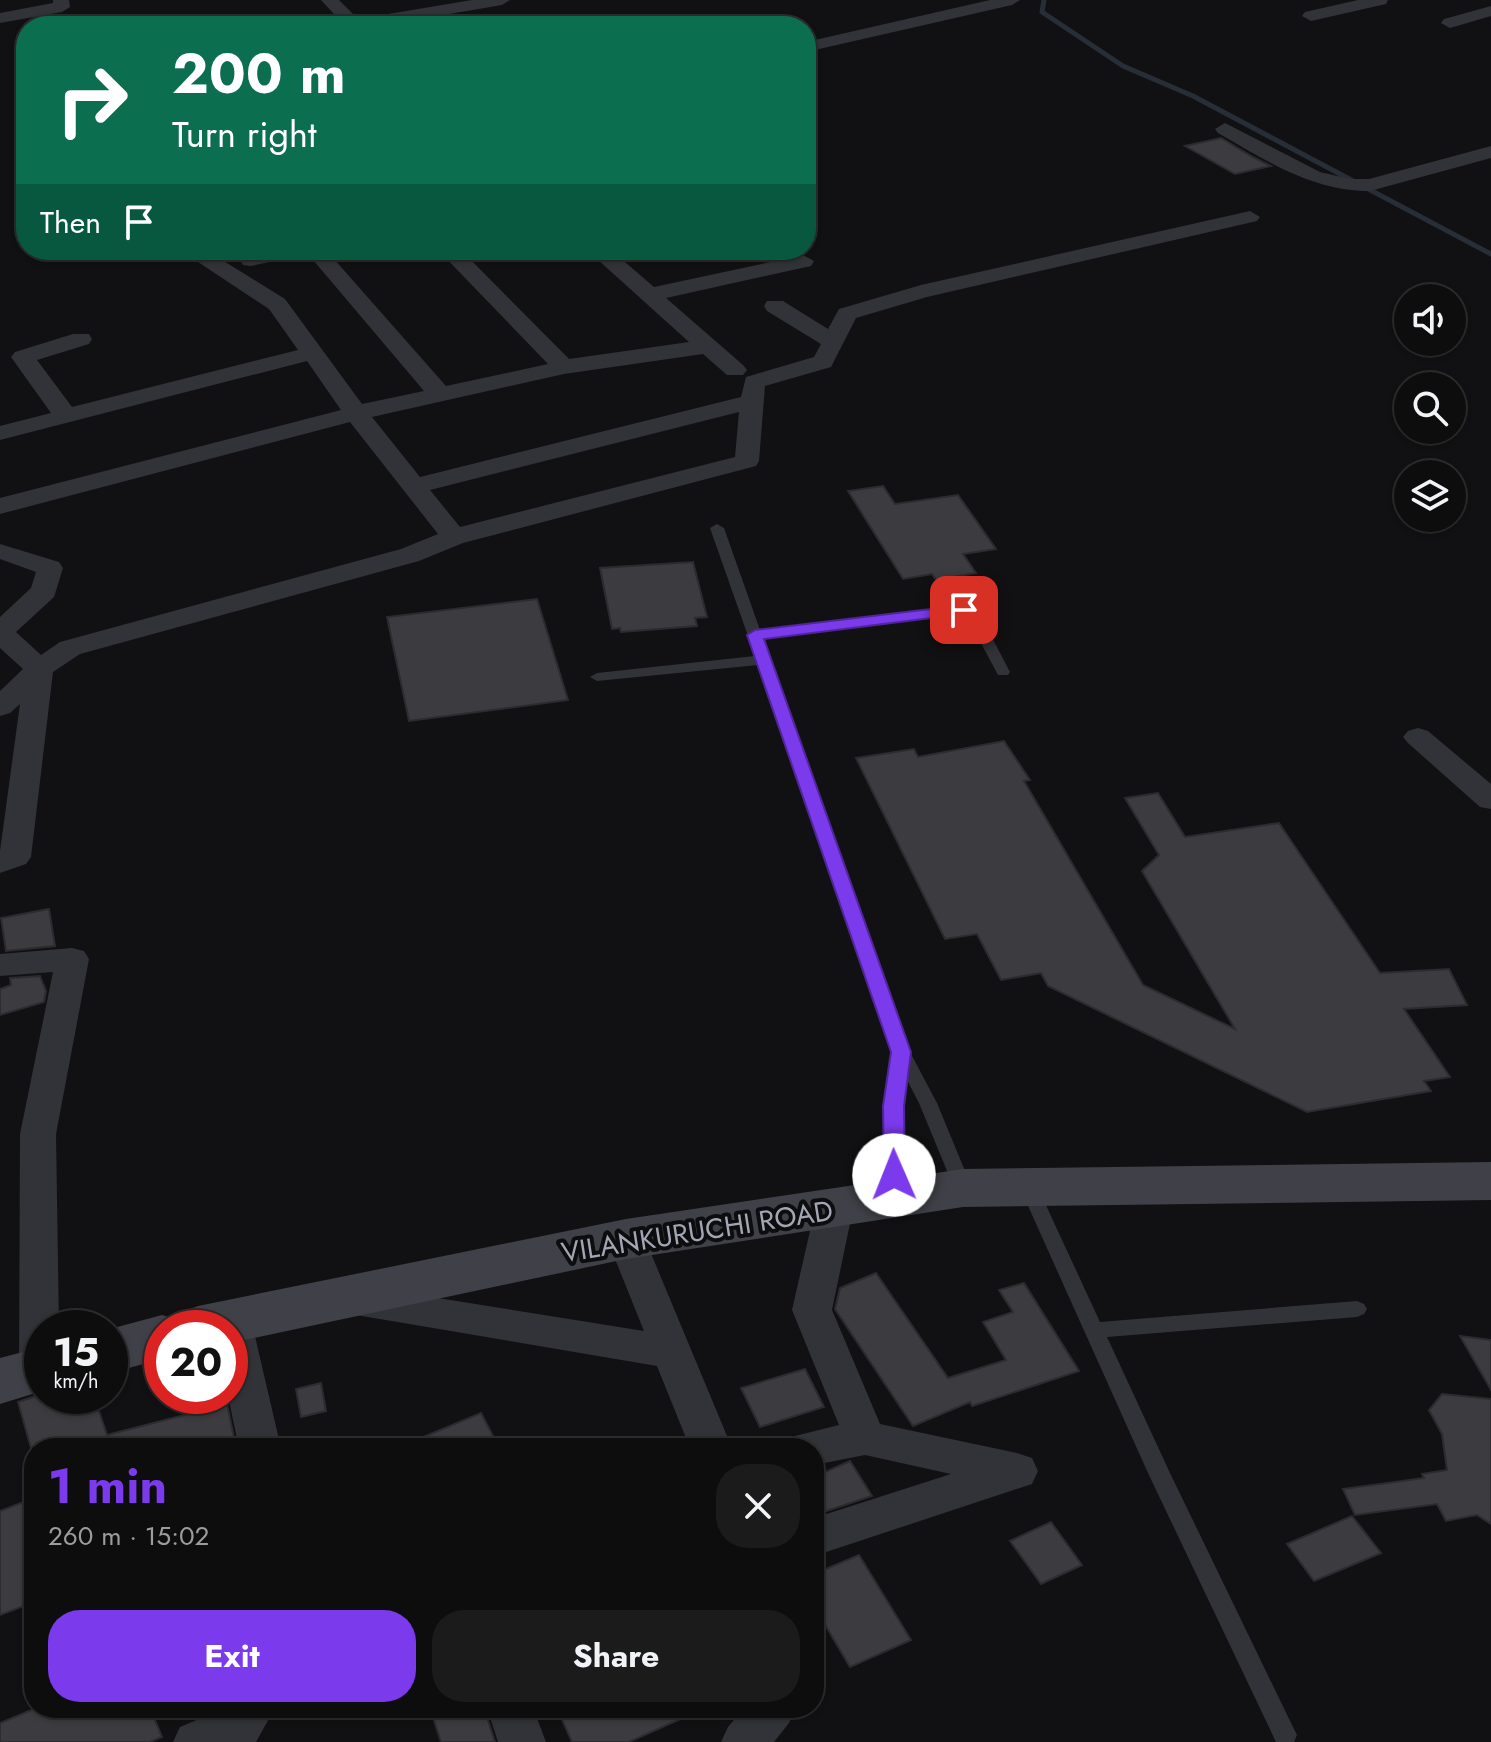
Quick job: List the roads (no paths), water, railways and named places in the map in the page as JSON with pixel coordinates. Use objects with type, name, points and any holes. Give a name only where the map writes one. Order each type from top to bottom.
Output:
[{"type":"street","points":[[0,18],[62,7],[61,0]]},
{"type":"street","points":[[329,0],[344,16]]},
{"type":"street","points":[[407,16],[502,0]]},
{"type":"street","points":[[816,45],[1012,0]]},
{"type":"street","points":[[1314,8],[1339,10],[1380,0]]},
{"type":"street","points":[[1465,0],[1491,10]]},
{"type":"street","points":[[460,6],[472,16]]},
{"type":"street","points":[[1450,23],[1491,10]]},
{"type":"street","points":[[1225,129],[1332,184],[1363,186],[1491,152]]},
{"type":"street","points":[[0,707],[39,669],[70,648],[410,555],[454,537],[747,461],[754,382],[823,362],[847,314],[921,292],[1250,217]]},
{"type":"street","points":[[207,260],[277,304],[356,413],[454,537]]},
{"type":"street","points":[[324,260],[439,393]]},
{"type":"street","points":[[459,260],[564,367]]},
{"type":"street","points":[[609,260],[735,370]]},
{"type":"street","points":[[770,260],[778,266]]},
{"type":"street","points":[[649,295],[803,261]]},
{"type":"street","points":[[775,306],[833,342]]},
{"type":"street","points":[[66,416],[23,357],[81,339]]},
{"type":"street","points":[[0,506],[439,393],[564,367],[708,346]]},
{"type":"street","points":[[0,433],[312,353]]},
{"type":"street","points":[[416,486],[753,401]]},
{"type":"street","points":[[3,551],[50,568],[44,591],[0,632],[39,669]]},
{"type":"street","points":[[0,863],[15,857],[14,762],[39,669]]},
{"type":"street","points":[[1418,737],[1491,800]]},
{"type":"street","points":[[0,965],[72,959],[38,1134],[30,1310]]},
{"type":"street","name":"VILANKURUCHI ROAD","points":[[248,1317],[626,1239],[963,1188],[1491,1181]]},
{"type":"street","points":[[834,1209],[812,1310],[865,1438]]},
{"type":"street","points":[[626,1239],[707,1438]]},
{"type":"street","points":[[340,1297],[672,1352]]},
{"type":"street","points":[[247,1414],[256,1438]]},
{"type":"street","points":[[824,1445],[865,1438],[1017,1471],[824,1534]]},
{"type":"street","points":[[197,1742],[239,1727],[245,1718]]},
{"type":"street","points":[[514,1718],[522,1742]]},
{"type":"street","points":[[745,1742],[765,1718]]},
{"type":"lane","points":[[717,528],[901,1052],[928,1103],[963,1188]]},
{"type":"lane","points":[[755,635],[964,610],[973,614],[1003,672]]},
{"type":"lane","points":[[597,677],[762,660]]},
{"type":"lane","points":[[895,1199],[893,1106],[901,1052]]},
{"type":"lane","points":[[1029,1187],[1285,1735]]},
{"type":"lane","points":[[1094,1330],[1357,1309]]},
{"type":"waterway","points":[[1044,0],[1042,12],[1123,66],[1193,96],[1491,254]]}]
